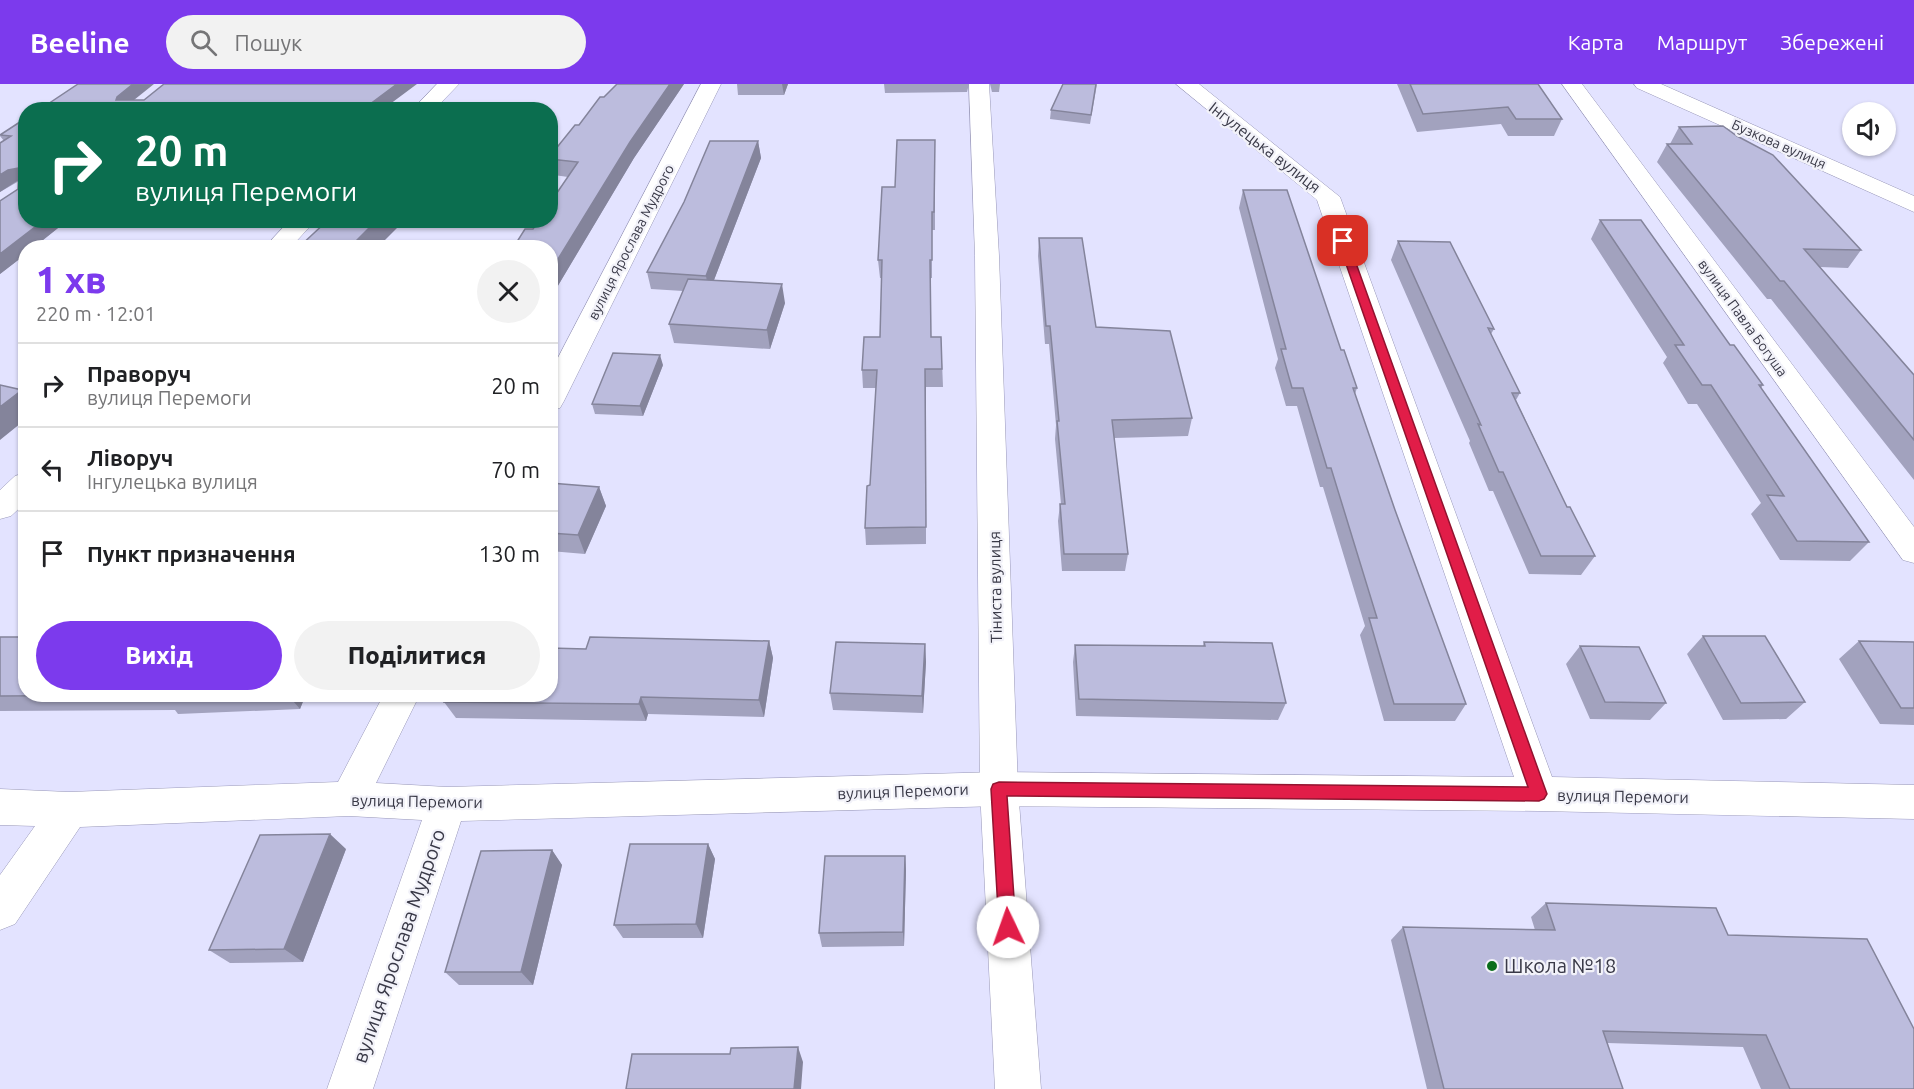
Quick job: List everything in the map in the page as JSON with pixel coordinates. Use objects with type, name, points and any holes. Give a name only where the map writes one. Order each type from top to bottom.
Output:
[{"type":"street","points":[[430,102],[449,84]]},
{"type":"street","name":"вулиця Ярослава Мудрого","points":[[558,385],[711,84]]},
{"type":"street","name":"Тіниста вулиця","points":[[979,84],[987,256],[999,789],[1018,1089]]},
{"type":"street","name":"Інгулецька вулиця","points":[[1186,84],[1328,196],[1539,794]]},
{"type":"street","name":"вулиця Павла Богуша","points":[[1572,84],[1914,551]]},
{"type":"street","name":"Бузкова вулиця","points":[[1644,84],[1914,205]]},
{"type":"street","points":[[284,240],[296,228]]},
{"type":"street","points":[[0,508],[18,491]]},
{"type":"street","points":[[349,799],[398,702]]},
{"type":"street","name":"вулиця Перемоги","points":[[0,807],[69,810],[349,799],[447,804],[999,789],[1539,794],[1914,802]]},
{"type":"street","name":"вулиця Ярослава Мудрого","points":[[350,1089],[447,804]]},
{"type":"street","points":[[0,910],[69,810]]},
{"type":"building","points":[[78,84],[133,84],[116,100],[144,100],[164,84],[397,84],[373,102],[51,102]]},
{"type":"building","points":[[617,84],[670,84],[630,142],[558,259],[558,240],[518,240],[525,229],[558,228],[558,191],[578,162],[558,160],[558,146],[575,125],[579,125],[600,97],[604,97]]},
{"type":"building","points":[[1063,84],[1096,84],[1091,115],[1051,110]]},
{"type":"building","points":[[1410,84],[1538,84],[1562,119],[1516,119],[1508,107],[1423,114]]},
{"type":"building","points":[[18,123],[18,168],[8,170],[0,175],[0,143],[11,136],[0,135]]},
{"type":"building","points":[[1723,126],[1773,155],[1861,250],[1804,249],[1914,375],[1914,440],[1784,281],[1780,281],[1667,144],[1692,144],[1679,127]]},
{"type":"building","points":[[897,140],[935,140],[932,260],[930,260],[931,337],[941,337],[942,369],[925,369],[926,527],[865,528],[877,370],[862,370],[864,337],[880,337],[882,260],[878,260],[882,187],[895,187]]},
{"type":"building","points":[[710,141],[758,141],[706,276],[647,272],[684,202]]},
{"type":"building","points":[[18,189],[18,228],[34,228],[0,254],[0,201]]},
{"type":"building","points":[[1243,190],[1287,190],[1341,350],[1344,350],[1357,388],[1353,388],[1395,510],[1466,704],[1394,704],[1369,618],[1377,618],[1331,468],[1327,468],[1303,388],[1292,388],[1281,349],[1286,349]]},
{"type":"building","points":[[1600,220],[1641,220],[1730,345],[1734,345],[1763,385],[1759,385],[1869,542],[1797,541],[1767,495],[1784,496],[1711,385],[1702,385],[1675,345],[1684,345]]},
{"type":"building","points":[[319,228],[369,228],[357,240],[307,240]]},
{"type":"building","points":[[1039,238],[1082,238],[1096,327],[1170,331],[1192,418],[1112,420],[1128,554],[1064,554],[1060,504],[1065,504],[1057,421],[1059,421],[1050,326],[1046,326]]},
{"type":"building","points":[[1398,241],[1450,242],[1494,329],[1488,328],[1520,393],[1512,393],[1567,507],[1570,507],[1595,556],[1541,556],[1503,472],[1499,472],[1478,424],[1481,425]]},
{"type":"building","points":[[688,279],[782,284],[767,330],[669,324]]},
{"type":"building","points":[[613,353],[660,355],[640,406],[592,404]]},
{"type":"building","points":[[0,385],[18,389],[18,393],[0,407]]},
{"type":"building","points":[[558,484],[599,487],[578,535],[558,534]]},
{"type":"building","points":[[1703,636],[1765,636],[1805,702],[1741,703]]},
{"type":"building","points":[[0,637],[18,637],[18,696],[0,696]]},
{"type":"building","points":[[590,637],[769,641],[759,700],[641,697],[639,704],[444,702],[558,702],[558,648],[586,649]]},
{"type":"building","points":[[1859,641],[1914,642],[1914,708],[1901,708]]},
{"type":"building","points":[[836,642],[925,644],[922,696],[830,693]]},
{"type":"building","points":[[1204,642],[1272,643],[1286,703],[1079,699],[1075,645],[1205,646]]},
{"type":"building","points":[[1580,646],[1639,647],[1666,703],[1605,702]]},
{"type":"building","points":[[330,834],[284,949],[209,950],[260,835]]},
{"type":"building","points":[[630,844],[708,844],[696,924],[614,925]]},
{"type":"building","points":[[552,850],[521,972],[445,972],[481,851]]},
{"type":"building","points":[[825,856],[905,856],[903,932],[819,933]]},
{"type":"building","points":[[1546,903],[1716,908],[1728,935],[1867,939],[1914,1029],[1914,1089],[1790,1089],[1766,1035],[1603,1031],[1623,1089],[1444,1089],[1403,927],[1555,930]]},
{"type":"building","points":[[798,1047],[794,1089],[626,1089],[632,1054],[730,1054],[731,1048]]},
{"type":"place","name":"Школа №18","points":[[1492,966]]},
{"type":"route","points":[[1008,927],[999,789],[1539,794],[1343,241]]}]
